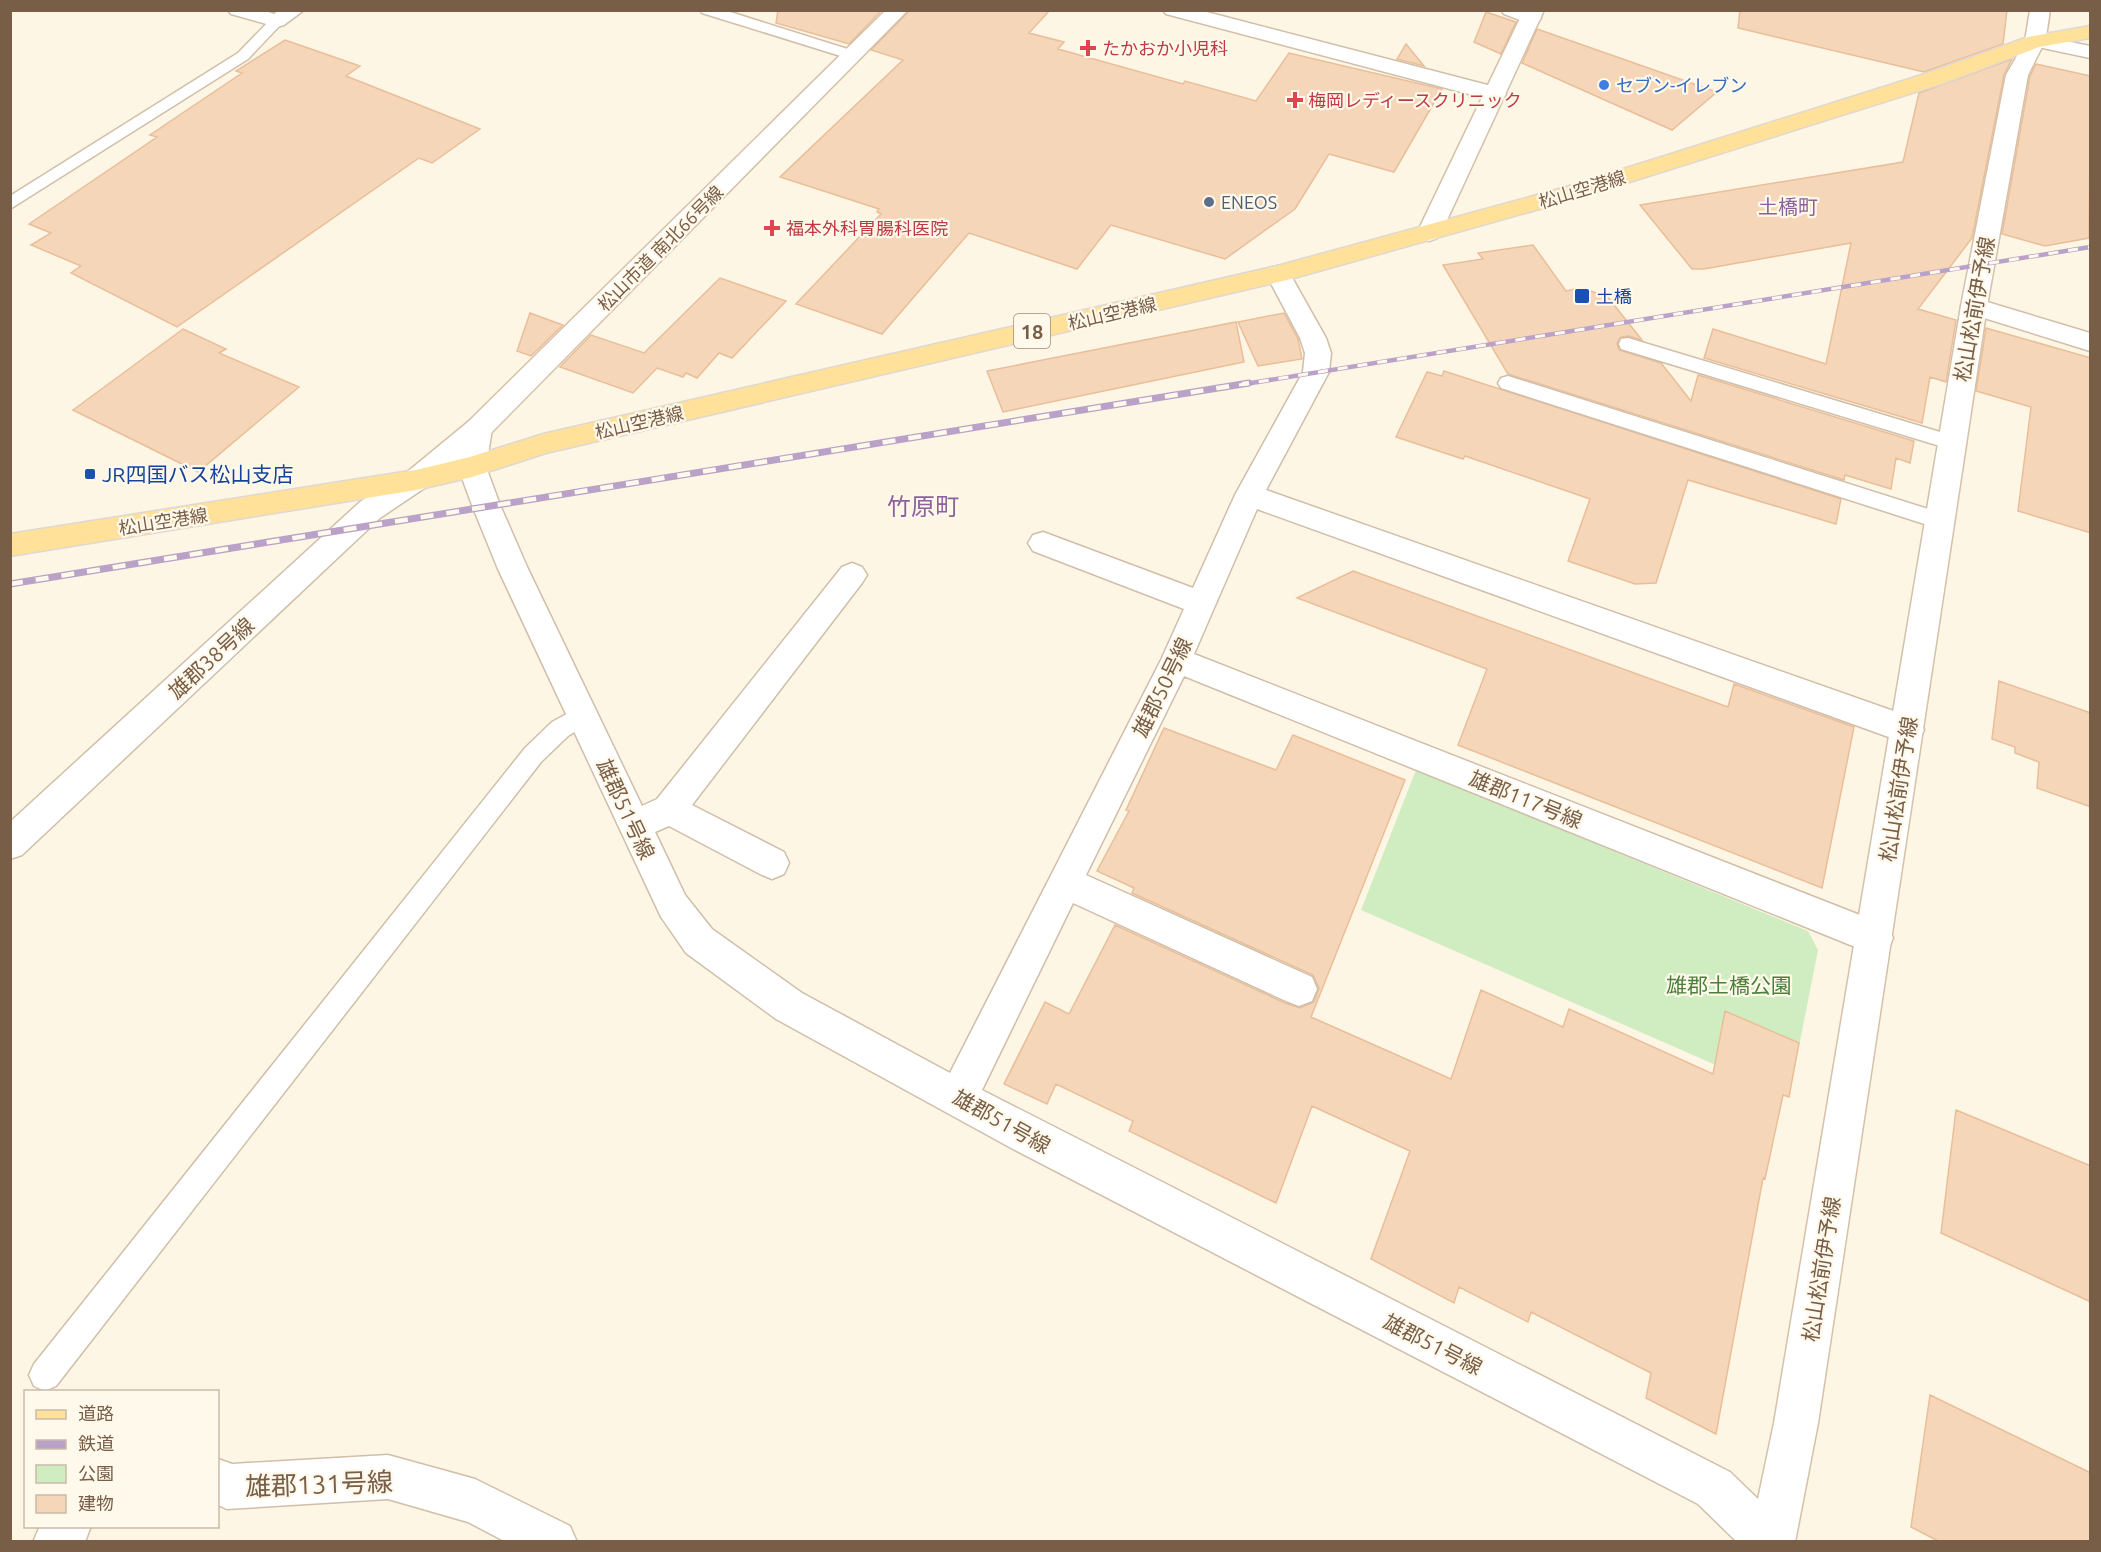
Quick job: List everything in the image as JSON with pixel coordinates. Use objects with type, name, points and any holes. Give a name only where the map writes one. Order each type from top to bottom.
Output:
[{"type":"main road","name":"松山空港線","points":[[10,545],[416,480],[472,467],[543,444],[1278,274],[1574,192],[1830,113],[1936,78],[2037,26],[2091,32]]},
{"type":"street","points":[[238,10],[286,16]]},
{"type":"street","name":"松山市道 南北66号線","points":[[416,480],[478,429],[898,10]]},
{"type":"street","points":[[1173,10],[1495,94]]},
{"type":"street","points":[[1430,233],[1495,94],[1525,13]]},
{"type":"street","points":[[2037,26],[2091,56]]},
{"type":"street","name":"松山松前伊予線","points":[[1771,1542],[1796,1423],[1974,306],[2017,75],[2037,26]]},
{"type":"street","name":"雄郡50号線","points":[[958,1097],[1176,660],[1249,495],[1316,372],[1318,352],[1313,338],[1278,274]]},
{"type":"street","points":[[1974,306],[2091,342]]},
{"type":"street","points":[[472,467],[478,429]]},
{"type":"street","name":"雄郡51号線","points":[[472,467],[513,569],[633,826],[673,906],[699,941],[789,1006],[1027,1135],[1714,1488],[1771,1542]]},
{"type":"street","name":"雄郡38号線","points":[[10,844],[363,516],[416,480]]},
{"type":"street","points":[[1249,495],[1908,730]]},
{"type":"street","points":[[1043,543],[1201,603]]},
{"type":"street","points":[[633,826],[669,809],[852,575]]},
{"type":"street","name":"雄郡117号線","points":[[1176,660],[1875,938]]},
{"type":"street","points":[[669,809],[772,863]]},
{"type":"street","points":[[1066,883],[1299,989]]},
{"type":"street","name":"雄郡131号線","points":[[219,1482],[227,1487],[308,1484],[388,1476],[475,1501],[554,1542]]},
{"type":"street","points":[[57,1542],[68,1528]]},
{"type":"lane","points":[[706,10],[852,55]]},
{"type":"lane","points":[[10,204],[243,56],[286,16]]},
{"type":"lane","points":[[1628,344],[1953,443]]},
{"type":"lane","points":[[1508,383],[1941,521]]},
{"type":"lane","points":[[45,1375],[533,755],[560,729],[583,716]]},
{"type":"green space","name":"雄郡土橋公園","points":[[1416,770],[1808,931],[1818,950],[1789,1097],[1361,910]]},
{"type":"building","points":[[778,10],[882,10],[849,44],[776,23]]},
{"type":"building","points":[[910,10],[1050,10],[1029,33],[1064,42],[1058,49],[1183,84],[1185,81],[1256,101],[1289,53],[1442,89],[1394,172],[1329,154],[1295,209],[1225,259],[1111,225],[1077,269],[969,233],[882,334],[796,304],[881,214],[877,212],[879,209],[780,177],[903,60],[871,50]]},
{"type":"building","points":[[1740,10],[2007,10],[2003,44],[1924,72],[1738,28]]},
{"type":"building","points":[[1486,12],[1516,22],[1501,54],[1474,42]]},
{"type":"building","points":[[1537,29],[1717,92],[1672,130],[1522,63]]},
{"type":"building","points":[[285,40],[360,66],[346,76],[480,129],[432,163],[419,158],[177,327],[71,273],[81,266],[31,245],[51,233],[29,224],[157,137],[150,135],[242,73],[236,71]]},
{"type":"building","points":[[1406,44],[1424,66],[1397,59]]},
{"type":"building","points":[[2012,59],[2004,75],[1972,238],[1918,309],[1956,320],[1946,382],[1930,377],[1922,423],[1704,358],[1713,329],[1826,364],[1851,243],[1704,269],[1692,269],[1640,205],[1903,162],[1919,93]]},
{"type":"building","points":[[2036,64],[2091,76],[2089,238],[2045,246],[2002,234],[2030,76]]},
{"type":"building","points":[[1533,245],[1566,291],[1580,288],[1607,296],[1642,340],[1629,336],[1621,337],[1617,343],[1619,350],[1661,363],[1691,401],[1698,375],[1914,441],[1910,463],[1896,458],[1891,489],[1845,475],[1844,480],[1508,374],[1443,265],[1483,259],[1478,253]]},
{"type":"building","points":[[720,278],[786,301],[732,358],[719,353],[697,378],[686,373],[683,377],[657,368],[633,393],[560,367],[591,335],[644,353]]},
{"type":"building","points":[[530,313],[563,325],[531,356],[517,351]]},
{"type":"building","points":[[1284,313],[1298,339],[1302,359],[1258,366],[1238,322]]},
{"type":"building","points":[[1236,322],[1244,362],[1003,412],[987,371]]},
{"type":"building","points":[[1986,328],[2091,358],[2091,533],[2018,511],[2031,407],[1976,391]]},
{"type":"building","points":[[183,329],[226,349],[219,353],[299,387],[198,472],[73,410]]},
{"type":"building","points":[[1444,371],[1841,499],[1836,524],[1688,480],[1656,583],[1635,584],[1568,561],[1590,499],[1465,456],[1463,459],[1396,437],[1427,372],[1442,376]]},
{"type":"building","points":[[1353,571],[1728,707],[1734,684],[1854,727],[1822,888],[1458,745],[1487,669],[1297,598]]},
{"type":"building","points":[[1999,681],[2091,713],[2091,807],[2037,788],[2039,762],[2015,753],[2015,747],[1992,739]]},
{"type":"building","points":[[1164,728],[1276,770],[1293,735],[1405,780],[1311,1017],[1451,1079],[1481,990],[1563,1027],[1569,1009],[1713,1074],[1725,1011],[1799,1043],[1789,1097],[1783,1095],[1765,1179],[1763,1178],[1716,1434],[1646,1398],[1651,1373],[1531,1312],[1528,1322],[1459,1287],[1454,1303],[1371,1259],[1410,1151],[1312,1106],[1276,1203],[1129,1131],[1133,1121],[1056,1084],[1047,1104],[1004,1084],[1045,1002],[1069,1014],[1115,925],[1285,1003],[1300,1008],[1314,1002],[1319,988],[1313,975],[1132,893],[1134,888],[1097,871],[1129,811],[1126,810]]},
{"type":"building","points":[[1956,1110],[2091,1166],[2091,1302],[1941,1233]]},
{"type":"building","points":[[1930,1395],[2091,1473],[2091,1542],[1940,1542],[1911,1527]]},
{"type":"railway","points":[[1239,385],[2090,247]]},
{"type":"railway","points":[[10,584],[1249,383]]},
{"type":"place","name":"たかおか小児科","points":[[1088,48]]},
{"type":"place","name":"セブン-イレブン","points":[[1604,85]]},
{"type":"place","name":"梅岡レディースクリニック","points":[[1295,100]]},
{"type":"place","name":"ENEOS","points":[[1209,202]]},
{"type":"place","name":"福本外科胃腸科医院","points":[[772,228]]},
{"type":"place","name":"土橋","points":[[1582,296]]},
{"type":"place","name":"JR四国バス松山支店","points":[[90,474]]},
{"type":"district","name":"土橋町","points":[[1788,206]]},
{"type":"district","name":"竹原町","points":[[923,506]]}]
